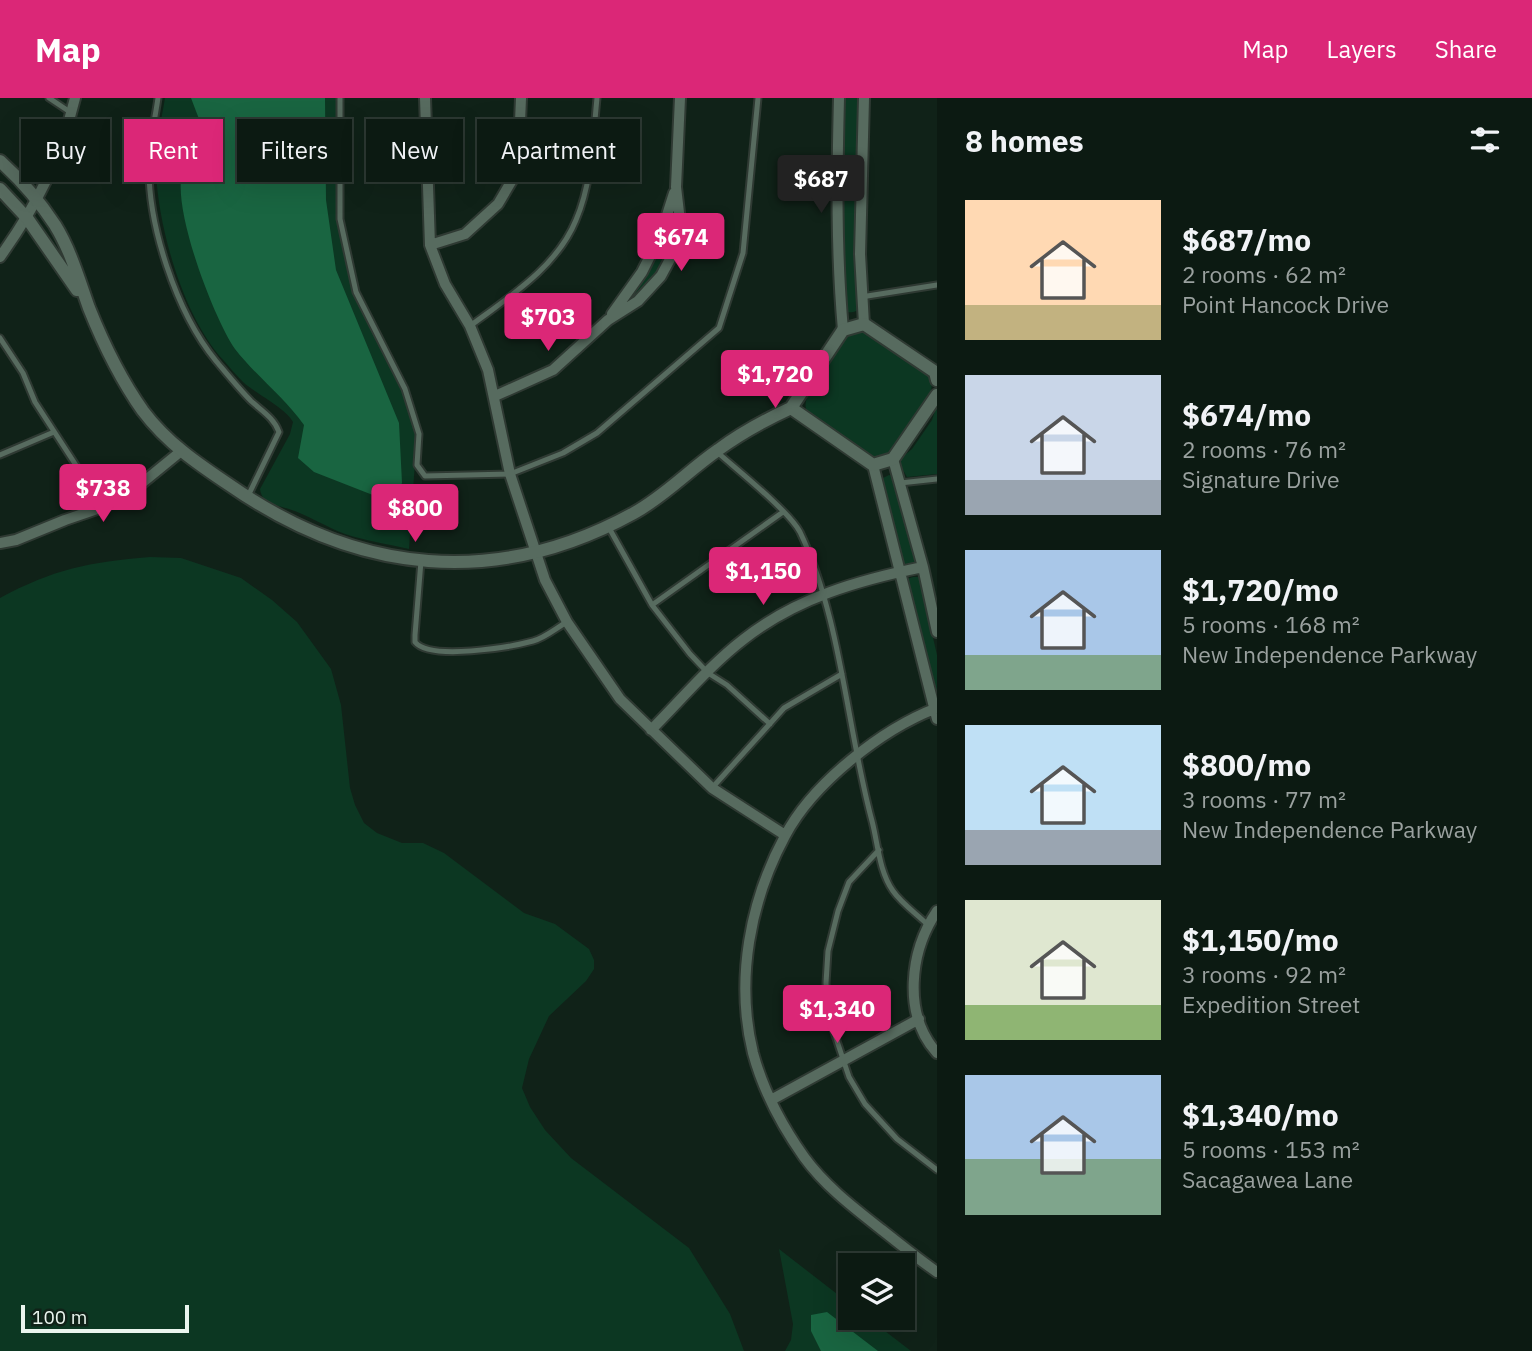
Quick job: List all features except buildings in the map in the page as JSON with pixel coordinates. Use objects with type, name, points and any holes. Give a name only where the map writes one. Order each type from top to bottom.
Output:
[{"type":"street","points":[[0,257],[27,218],[56,163],[75,98]]},
{"type":"street","points":[[425,98],[430,245],[445,284],[470,326],[488,370],[510,474],[545,580],[590,659],[620,699],[712,788],[785,835]]},
{"type":"street","points":[[430,245],[465,234],[498,204],[518,170],[522,98]]},
{"type":"street","points":[[495,396],[553,370],[608,320],[638,301],[661,276],[676,248],[680,222],[676,187],[680,98]]},
{"type":"street","points":[[0,161],[36,200],[56,227],[112,360],[144,411],[180,452],[247,498],[326,539],[367,551],[421,561],[460,564],[534,553],[608,526],[667,493],[716,451],[756,425],[792,408],[843,330],[836,219],[839,98]]},
{"type":"street","points":[[864,98],[861,297],[864,324],[936,374]]},
{"type":"street","points":[[608,320],[642,272],[661,234],[676,187]]},
{"type":"street","points":[[0,189],[27,218],[90,311]]},
{"type":"street","points":[[843,330],[864,324]]},
{"type":"street","points":[[873,465],[893,459],[937,395]]},
{"type":"street","points":[[792,408],[873,465],[936,712],[889,733],[856,756],[814,794],[785,835],[761,892],[746,948],[747,1007],[753,1052],[771,1100],[806,1160],[845,1200],[937,1272]]},
{"type":"street","points":[[0,543],[16,540],[103,507],[131,492],[180,452]]},
{"type":"street","points":[[893,459],[923,568],[937,632]]},
{"type":"street","points":[[651,730],[743,639],[787,610],[822,593],[923,568]]},
{"type":"street","points":[[937,911],[919,947],[912,985],[919,1019],[937,1053]]},
{"type":"street","points":[[771,1100],[919,1019]]},
{"type":"lane","points":[[50,98],[72,113]]},
{"type":"lane","points":[[158,98],[149,161],[150,186],[159,234],[177,290],[193,327],[208,351],[250,400],[275,422],[279,432],[247,498]]},
{"type":"lane","points":[[340,98],[340,219],[356,292],[405,389],[419,434],[417,465],[425,475],[510,474],[563,453],[597,433],[719,328],[743,253],[758,98]]},
{"type":"lane","points":[[470,326],[527,282],[554,255],[576,221],[588,177],[597,98]]},
{"type":"lane","points":[[861,297],[937,285]]},
{"type":"lane","points":[[0,338],[23,373],[35,402],[103,507]]},
{"type":"lane","points":[[0,455],[54,432]]},
{"type":"lane","points":[[716,451],[799,530],[822,593],[842,674],[856,756],[882,871],[894,892],[928,925]]},
{"type":"lane","points":[[900,483],[937,479]]},
{"type":"lane","points":[[652,605],[783,512]]},
{"type":"lane","points":[[608,526],[652,605],[690,654],[708,673],[727,685],[770,724]]},
{"type":"lane","points":[[421,561],[415,642],[424,649],[467,652],[536,641],[567,622]]},
{"type":"lane","points":[[712,788],[784,708],[842,674]]},
{"type":"lane","points":[[879,850],[849,882],[838,911],[828,951],[828,1014],[849,1077],[865,1104],[897,1139],[937,1170]]},
{"type":"shaded area","points":[[165,98],[338,98],[338,119],[237,119],[237,182],[338,182],[338,210],[355,292],[404,392],[417,433],[409,549],[345,534],[271,504],[261,494],[260,489],[290,434],[293,422],[284,412],[243,382],[210,344],[197,322],[176,273],[158,196],[157,182],[223,182],[223,119],[162,119]]},
{"type":"shaded area","points":[[191,98],[325,98],[325,119],[237,119],[237,182],[326,182],[336,270],[399,423],[402,483],[396,494],[383,499],[314,472],[298,458],[304,425],[243,359],[226,334],[196,261],[183,209],[182,182],[223,182],[223,119],[199,119]]},
{"type":"shaded area","points":[[844,98],[860,98],[859,307],[851,312],[847,312],[840,246]]},
{"type":"shaded area","points":[[677,202],[673,234],[659,271],[640,293],[626,304],[624,301]]},
{"type":"shaded area","points":[[856,331],[866,332],[927,373],[932,382],[931,394],[885,457],[870,457],[806,409],[810,392],[847,337]]},
{"type":"shaded area","points":[[937,405],[937,474],[907,477],[900,465],[900,459],[912,449],[932,420]]},
{"type":"shaded area","points":[[889,475],[895,477],[915,561],[914,564],[903,567],[881,479]]},
{"type":"shaded area","points":[[150,557],[181,558],[241,578],[297,622],[331,669],[341,705],[350,788],[364,823],[377,833],[402,843],[423,843],[444,853],[524,913],[555,924],[589,949],[594,960],[594,969],[586,981],[549,1016],[529,1059],[522,1088],[530,1107],[545,1130],[571,1158],[689,1248],[730,1314],[744,1351],[0,1351],[0,598],[38,580],[72,569],[108,561]]},
{"type":"shaded area","points":[[918,577],[920,581],[937,655],[935,691],[907,579]]},
{"type":"shaded area","points":[[779,1249],[838,1295],[838,1330],[884,1330],[911,1351],[785,1351],[791,1340],[793,1324]]},
{"type":"shaded area","points":[[827,1312],[838,1320],[838,1330],[851,1330],[878,1351],[821,1351],[811,1331],[811,1315]]}]
